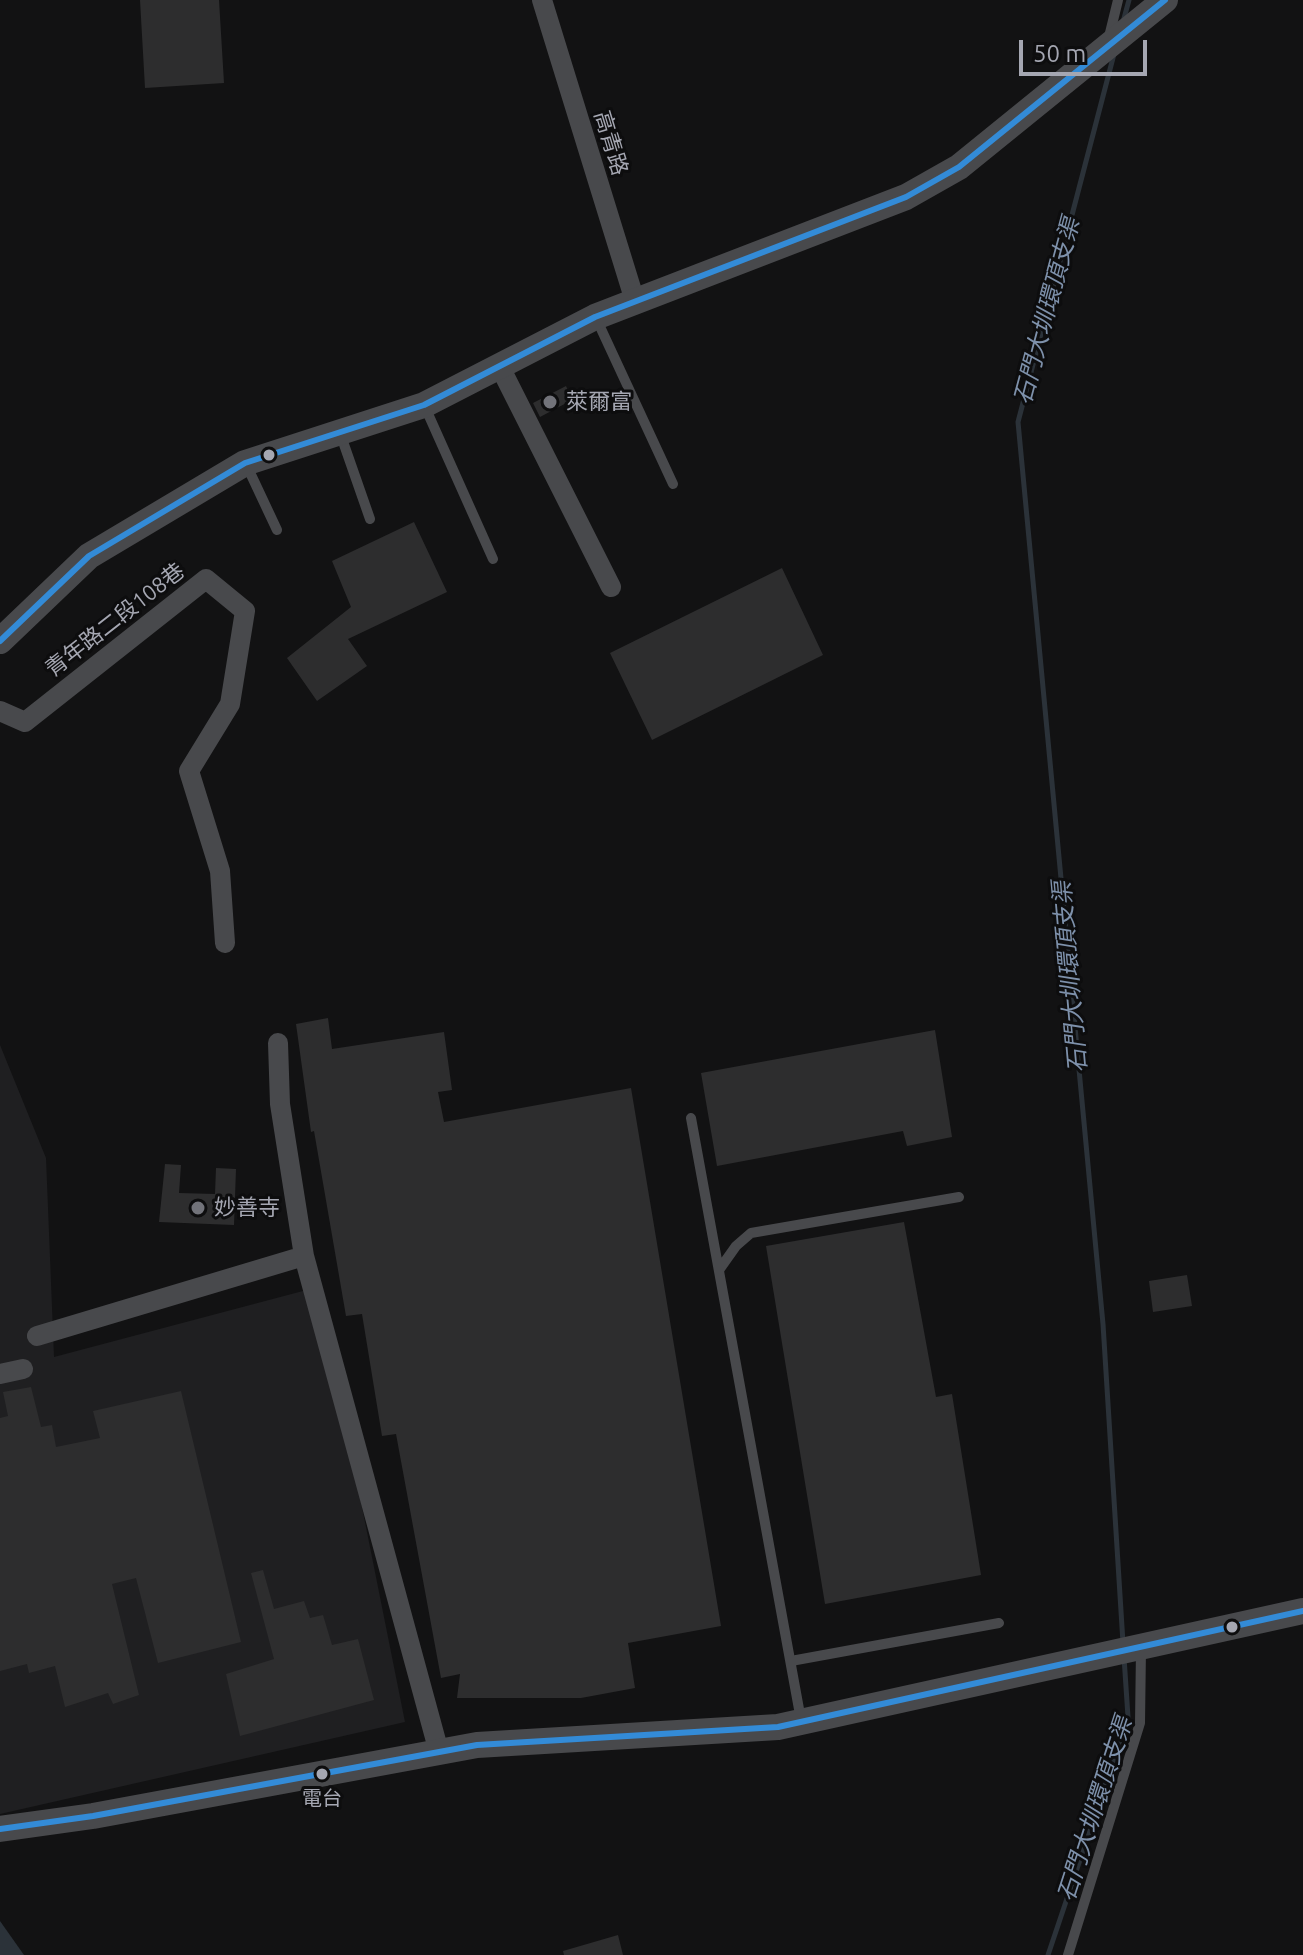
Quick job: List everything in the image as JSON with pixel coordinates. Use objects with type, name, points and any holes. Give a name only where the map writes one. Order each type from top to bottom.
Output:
[{"type":"street","name":"高青路","points":[[542,0],[635,301]]},
{"type":"street","points":[[0,641],[89,556],[245,463],[424,405],[595,317],[906,197],[959,167],[1165,0]]},
{"type":"street","points":[[499,365],[611,587]]},
{"type":"street","name":"青年路二段108巷","points":[[0,711],[25,722],[206,579],[245,611],[230,704],[189,771],[220,871],[225,943]]},
{"type":"street","points":[[278,1043],[280,1104],[304,1256],[439,1752]]},
{"type":"street","points":[[37,1336],[304,1256]]},
{"type":"street","points":[[0,1374],[23,1369]]},
{"type":"street","points":[[0,1829],[93,1816],[477,1745],[778,1727],[1303,1611]]},
{"type":"lane","points":[[1106,48],[1118,0]]},
{"type":"lane","points":[[595,317],[673,484]]},
{"type":"lane","points":[[424,405],[493,559]]},
{"type":"lane","points":[[340,432],[370,519]]},
{"type":"lane","points":[[245,463],[277,530]]},
{"type":"lane","points":[[691,1118],[801,1722]]},
{"type":"lane","points":[[719,1270],[736,1246],[751,1233],[959,1197]]},
{"type":"lane","points":[[791,1661],[999,1623]]},
{"type":"lane","points":[[1068,1955],[1140,1723],[1141,1647]]},
{"type":"shaded area","points":[[0,1045],[46,1158],[54,1357],[318,1287],[405,1722],[0,1814]]},
{"type":"shaded area","points":[[0,1921],[24,1955],[0,1955]]},
{"type":"building","points":[[140,0],[219,0],[224,83],[145,88]]},
{"type":"building","name":"萊爾富","points":[[566,386],[572,400],[540,417],[533,403]]},
{"type":"building","points":[[414,522],[447,592],[348,639],[367,666],[317,701],[287,658],[351,607],[332,561]]},
{"type":"building","points":[[782,568],[823,655],[652,740],[610,653]]},
{"type":"building","points":[[328,1018],[332,1049],[444,1032],[452,1090],[438,1092],[444,1122],[631,1088],[721,1626],[628,1643],[635,1688],[581,1698],[457,1698],[460,1674],[441,1678],[396,1434],[382,1436],[362,1314],[346,1316],[314,1131],[311,1132],[296,1024]]},
{"type":"building","points":[[935,1030],[952,1137],[907,1146],[903,1131],[717,1166],[701,1073]]},
{"type":"building","name":"妙善寺","points":[[165,1164],[181,1165],[179,1193],[215,1194],[216,1168],[236,1169],[234,1225],[159,1222]]},
{"type":"building","points":[[904,1222],[936,1397],[952,1394],[981,1575],[825,1604],[766,1246]]},
{"type":"building","points":[[1187,1275],[1192,1306],[1153,1312],[1149,1281]]},
{"type":"building","points":[[31,1387],[41,1427],[52,1425],[56,1447],[100,1438],[93,1411],[181,1391],[241,1642],[158,1663],[136,1578],[112,1584],[139,1695],[113,1704],[108,1693],[65,1707],[55,1666],[29,1673],[27,1664],[0,1671],[0,1418],[8,1416],[3,1392]]},
{"type":"building","points":[[263,1570],[274,1609],[304,1601],[310,1618],[323,1615],[332,1645],[358,1639],[374,1700],[240,1736],[226,1674],[274,1659],[251,1573]]},
{"type":"building","points":[[618,1935],[623,1955],[564,1955],[563,1951]]},
{"type":"waterway","name":"石門大圳環頂支渠","points":[[1123,22],[1129,0]]},
{"type":"waterway","name":"石門大圳環頂支渠","points":[[1114,54],[1018,422],[1103,1324],[1123,1643]]},
{"type":"waterway","name":"石門大圳環頂支渠","points":[[1048,1955],[1128,1717],[1124,1657]]},
{"type":"transit line","points":[[0,641],[89,556],[245,463],[424,405],[595,317],[906,197],[959,167],[1165,0]]},
{"type":"transit line","points":[[0,1829],[93,1816],[477,1745],[778,1727],[1303,1611]]},
{"type":"place","name":"萊爾富","points":[[550,402]]},
{"type":"place","name":"妙善寺","points":[[198,1208]]},
{"type":"place","name":"電台","points":[[322,1774]]}]
